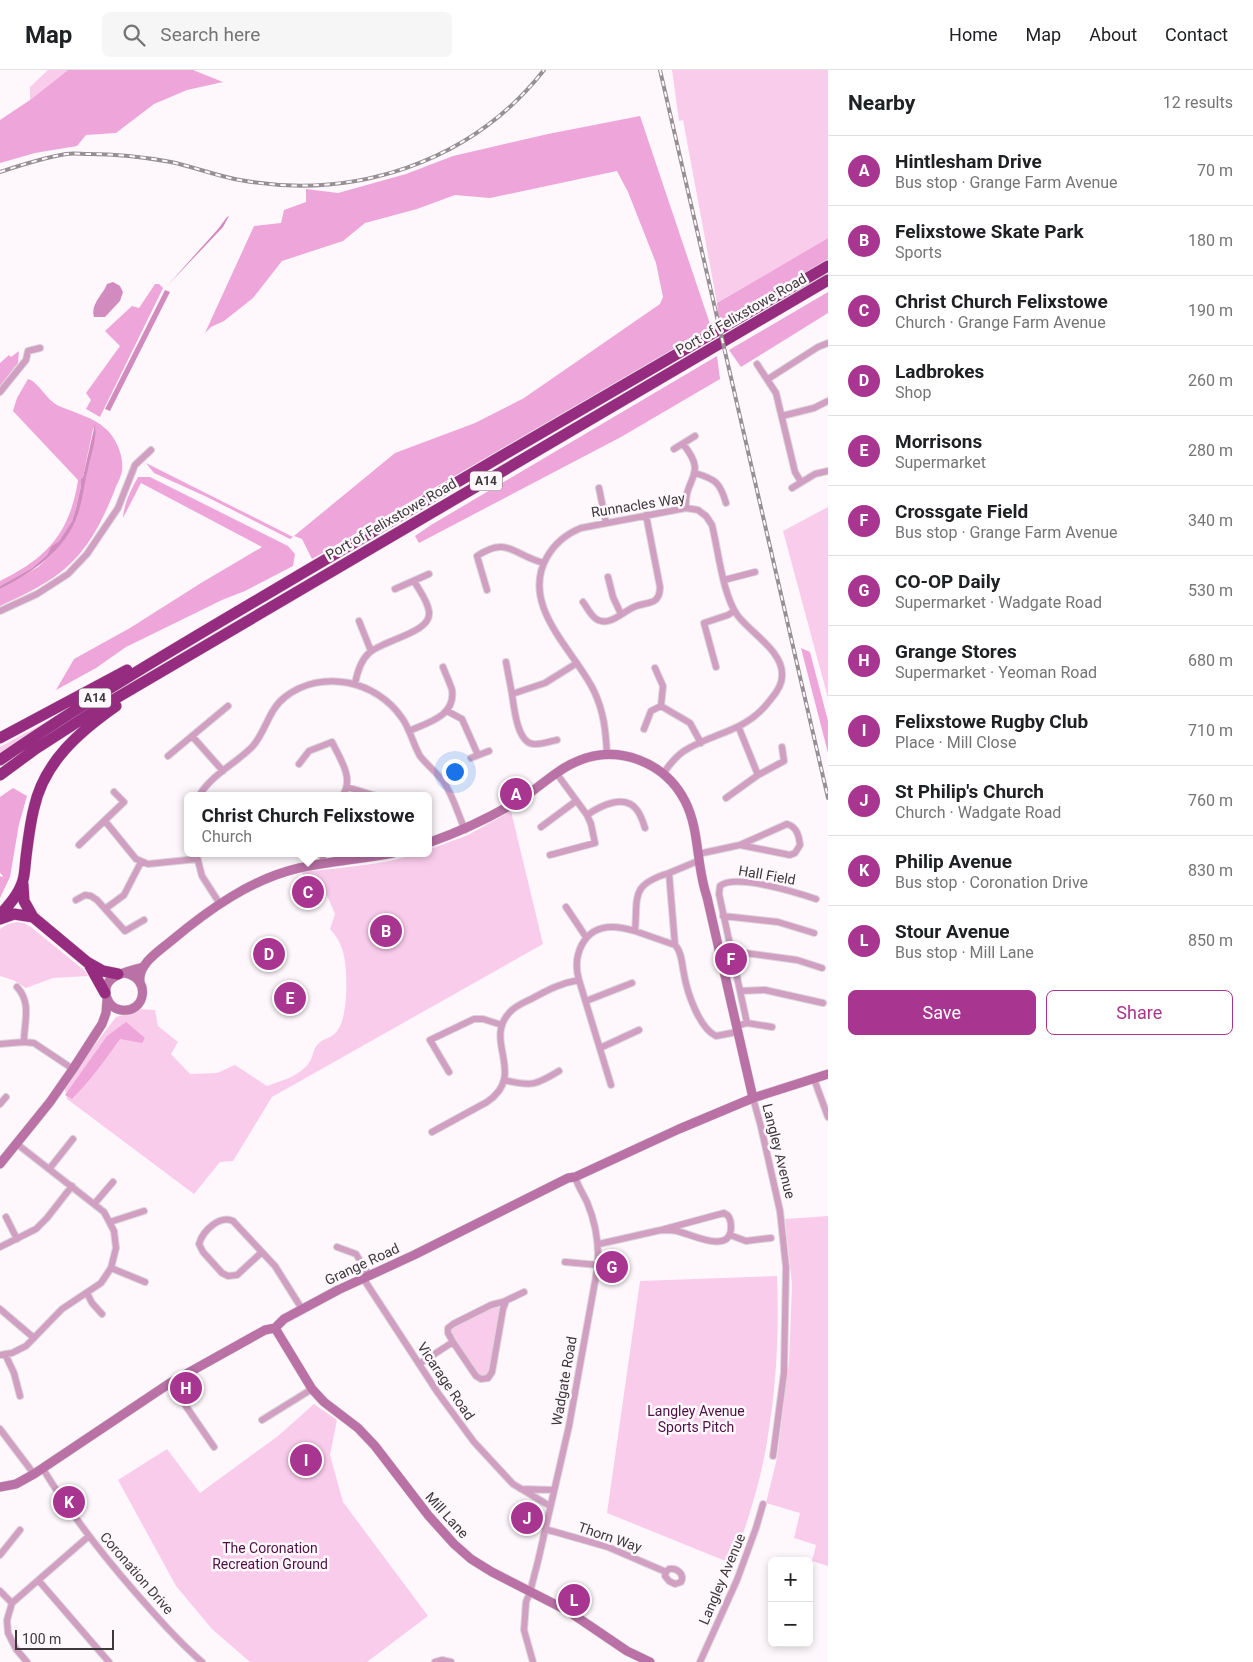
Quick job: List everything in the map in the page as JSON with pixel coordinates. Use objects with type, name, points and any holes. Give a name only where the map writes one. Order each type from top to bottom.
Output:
[{"type":"highway","name":"Port of Felixstowe Road","points":[[0,760],[49,726],[192,639],[390,521],[828,266]]},
{"type":"highway","name":"Port of Felixstowe Road","points":[[0,775],[57,735],[144,682],[828,280]]},
{"type":"highway","points":[[0,738],[153,656],[192,639]]},
{"type":"highway","points":[[121,973],[103,972],[87,962],[33,917],[24,901],[23,880],[34,807],[46,775],[73,739],[118,705],[144,682]]},
{"type":"highway","points":[[0,917],[12,901],[23,880]]},
{"type":"highway","points":[[0,917],[14,914],[33,917]]},
{"type":"highway","points":[[87,962],[106,996]]},
{"type":"street","points":[[768,379],[818,347],[828,343]]},
{"type":"street","points":[[0,392],[26,360],[28,351],[40,348]]},
{"type":"street","points":[[757,364],[776,393],[795,472],[801,482]]},
{"type":"street","points":[[782,416],[814,408],[828,402]]},
{"type":"street","points":[[674,448],[695,436]]},
{"type":"street","points":[[683,444],[694,458],[695,473],[687,493],[686,508]]},
{"type":"street","points":[[0,611],[37,594],[68,574],[87,554],[118,508],[135,465],[151,450]]},
{"type":"street","points":[[792,488],[815,474],[828,471]]},
{"type":"street","points":[[695,473],[716,481],[723,491],[726,502]]},
{"type":"street","points":[[599,488],[606,523]]},
{"type":"street","name":"Runnacles Way","points":[[607,755],[603,714],[593,689],[552,627],[542,604],[539,590],[540,574],[544,563],[554,547],[567,535],[581,528],[686,508],[698,510],[711,522],[724,580],[734,611],[777,657],[783,672],[781,685],[757,715],[739,728],[701,743],[678,756],[663,774]]},
{"type":"street","points":[[583,602],[594,618],[600,621],[608,621],[632,608],[652,602],[658,597],[660,592],[646,515]]},
{"type":"street","points":[[487,590],[478,556],[488,549],[504,546],[544,563]]},
{"type":"street","points":[[724,580],[755,572]]},
{"type":"street","points":[[395,589],[429,574]]},
{"type":"street","points":[[608,577],[613,597],[621,614]]},
{"type":"street","points":[[355,684],[363,659],[371,651],[419,629],[426,623],[429,617],[428,608],[414,580]]},
{"type":"street","points":[[716,667],[704,622],[728,615],[734,611]]},
{"type":"street","points":[[359,621],[371,651]]},
{"type":"street","points":[[506,662],[521,735],[525,740],[536,744],[557,740]]},
{"type":"street","points":[[512,694],[545,683],[577,663]]},
{"type":"street","points":[[409,731],[448,711],[452,693],[443,668]]},
{"type":"street","points":[[654,668],[663,686],[661,706]]},
{"type":"street","points":[[201,792],[205,786],[252,747],[262,734],[276,706],[291,693],[318,682],[338,681],[355,684],[375,692],[387,701],[402,718],[422,757],[445,784],[465,830]]},
{"type":"street","points":[[168,756],[228,706]]},
{"type":"street","points":[[644,729],[651,711],[661,706]]},
{"type":"street","points":[[661,706],[690,723],[701,743]]},
{"type":"street","points":[[448,711],[462,719],[478,755]]},
{"type":"street","points":[[739,728],[758,775]]},
{"type":"street","points":[[192,736],[223,771]]},
{"type":"street","points":[[299,764],[309,751],[332,742],[347,775],[347,787],[344,792]]},
{"type":"street","points":[[726,798],[758,775],[784,761],[782,746]]},
{"type":"street","points":[[470,758],[489,751]]},
{"type":"street","points":[[432,842],[465,830],[522,798],[578,761],[592,756],[622,755],[635,758],[663,774],[675,785],[686,803],[693,826],[698,857],[753,1098]]},
{"type":"street","points":[[550,855],[595,843],[592,824],[587,815],[556,774]]},
{"type":"street","points":[[347,787],[363,792]]},
{"type":"street","points":[[79,845],[124,802],[114,792]]},
{"type":"street","points":[[541,826],[576,800]]},
{"type":"street","points":[[587,815],[605,805],[624,802],[638,811],[646,828]]},
{"type":"street","points":[[105,821],[136,859],[141,862],[148,864],[190,857]]},
{"type":"street","points":[[635,931],[641,886],[655,877],[669,873],[698,857],[740,845],[775,828],[788,824],[795,828],[800,845],[795,853],[790,854],[740,845]]},
{"type":"street","points":[[196,857],[202,876],[220,904]]},
{"type":"street","points":[[323,857],[324,864]]},
{"type":"street","points":[[0,1164],[50,1102],[102,1024],[106,1013],[106,996],[109,981],[121,973],[143,967],[175,937],[220,904],[252,886],[297,869],[368,857]]},
{"type":"street","points":[[105,909],[124,894],[141,862]]},
{"type":"street","points":[[669,873],[675,945],[680,952],[684,978],[691,1000],[708,1031],[716,1036],[737,1029],[747,1023],[772,1027]]},
{"type":"street","name":"Hall Field","points":[[707,897],[719,893],[720,886],[726,882],[734,881],[781,888],[816,899]]},
{"type":"street","points":[[719,893],[747,1023]]},
{"type":"street","points":[[76,900],[79,897],[88,895],[97,900],[125,931],[144,920]]},
{"type":"street","points":[[566,907],[586,938]]},
{"type":"street","points":[[723,916],[778,922],[814,932]]},
{"type":"street","points":[[611,1086],[576,968],[577,957],[582,943],[598,930],[607,927],[619,927],[675,945]]},
{"type":"street","points":[[731,951],[808,962],[822,968]]},
{"type":"street","points":[[140,981],[143,967]]},
{"type":"street","points":[[102,1024],[120,1013],[134,1008],[141,1002],[143,988],[140,981],[136,977],[121,973]]},
{"type":"street","points":[[432,1132],[491,1099],[499,1091],[504,1080],[505,1068],[500,1035],[502,1024],[510,1012],[559,984],[579,980]]},
{"type":"street","points":[[586,1001],[632,983]]},
{"type":"street","points":[[17,987],[25,1000],[27,1012],[24,1042]]},
{"type":"street","points":[[740,991],[756,989],[779,992],[823,1003]]},
{"type":"street","points":[[106,996],[109,1003],[117,1009],[127,1010]]},
{"type":"street","points":[[448,1072],[430,1040],[471,1019],[482,1019],[502,1024]]},
{"type":"street","points":[[600,1048],[639,1030]]},
{"type":"street","points":[[0,1044],[29,1042],[40,1046],[73,1069]]},
{"type":"street","points":[[504,1080],[535,1084],[559,1071]]},
{"type":"street","name":"Grange Road","points":[[0,1490],[16,1484],[43,1469],[170,1383],[265,1330],[274,1328],[284,1319],[302,1309],[366,1276],[418,1253],[568,1178],[575,1177],[679,1129],[753,1098],[828,1074]]},
{"type":"street","points":[[814,1079],[828,1117]]},
{"type":"street","points":[[0,1104],[6,1097]]},
{"type":"street","name":"Langley Avenue","points":[[753,1098],[780,1211],[786,1268],[784,1373],[773,1456]]},
{"type":"street","points":[[50,1168],[73,1140]]},
{"type":"street","points":[[18,1144],[104,1212],[114,1232],[116,1243],[111,1268],[101,1283],[62,1309],[26,1346],[19,1350],[2,1354],[14,1373],[20,1396]]},
{"type":"street","name":"Wadgate Road","points":[[533,1662],[524,1630],[526,1602],[530,1592],[569,1426],[598,1265],[598,1244],[590,1211],[575,1177]]},
{"type":"street","points":[[94,1203],[113,1182]]},
{"type":"street","points":[[0,1247],[31,1233],[41,1224],[72,1186]]},
{"type":"street","points":[[110,1222],[144,1211]]},
{"type":"street","points":[[598,1244],[724,1213],[728,1214],[731,1227],[730,1235],[722,1241],[710,1241],[676,1231],[661,1230]]},
{"type":"street","points":[[6,1217],[17,1239]]},
{"type":"street","points":[[262,1252],[237,1275],[228,1276],[222,1273],[203,1252],[199,1244],[204,1234],[222,1219],[228,1218],[236,1223],[262,1252],[281,1274],[302,1309]]},
{"type":"street","points":[[730,1235],[746,1241],[771,1238]]},
{"type":"street","name":"Vicarage Road","points":[[337,1247],[356,1254],[366,1276],[419,1364],[474,1442],[510,1481],[550,1506]]},
{"type":"street","points":[[564,1262],[598,1265]]},
{"type":"street","points":[[111,1268],[145,1282]]},
{"type":"street","points":[[507,1300],[503,1308],[493,1369],[488,1378],[481,1379],[476,1376],[448,1332],[452,1325],[491,1305],[524,1292]]},
{"type":"street","points":[[87,1293],[92,1303],[102,1314]]},
{"type":"street","points":[[0,1309],[34,1338]]},
{"type":"street","name":"Mill Lane","points":[[274,1328],[312,1389],[324,1402],[358,1428],[375,1446],[418,1503],[454,1544],[471,1559],[492,1572],[568,1611],[630,1653],[650,1662]]},
{"type":"street","points":[[419,1364],[453,1342]]},
{"type":"street","points":[[170,1383],[214,1447]]},
{"type":"street","points":[[262,1420],[312,1389]]},
{"type":"street","points":[[0,1429],[34,1474]]},
{"type":"street","name":"Coronation Drive","points":[[43,1469],[72,1516],[152,1611],[184,1646],[202,1662]]},
{"type":"street","points":[[520,1489],[554,1490]]},
{"type":"street","name":"Langley Avenue","points":[[700,1662],[737,1580],[763,1504]]},
{"type":"street","name":"Thorn Way","points":[[545,1529],[608,1547],[666,1572]]},
{"type":"street","points":[[0,1555],[10,1545],[20,1530]]},
{"type":"street","points":[[26,1662],[16,1649],[8,1633],[7,1620],[12,1603],[89,1536]]},
{"type":"street","points":[[39,1581],[109,1662]]},
{"type":"street","points":[[0,1591],[12,1603]]},
{"type":"street","points":[[435,1662],[442,1660],[451,1662]]},
{"type":"green space","points":[[48,70],[68,70],[30,100],[30,87]]},
{"type":"green space","points":[[672,70],[828,70],[828,238],[717,303],[683,120],[679,121]]},
{"type":"green space","points":[[828,507],[828,698],[783,531]]},
{"type":"green space","points":[[70,709],[0,757],[0,747]]},
{"type":"green space","points":[[511,811],[543,944],[272,1097],[233,1161],[220,1162],[194,1194],[67,1099],[64,1085],[116,1017],[139,1009],[155,1010],[158,1026],[178,1042],[171,1054],[190,1074],[217,1073],[235,1065],[267,1086],[297,1074],[310,1061],[317,1045],[334,1034],[339,1028],[346,1002],[345,960],[341,946],[330,929],[335,914],[321,888],[303,877],[302,872],[379,863],[406,857],[432,857],[432,848],[468,835]]},
{"type":"green space","points":[[17,922],[31,927],[85,971],[88,976],[53,978],[26,988],[13,980],[0,976],[0,929],[8,924]]},
{"type":"green space","points":[[828,1216],[828,1566],[813,1561],[816,1545],[794,1538],[800,1513],[766,1503],[777,1458],[789,1362],[792,1285],[785,1219]]},
{"type":"green space","name":"Langley Avenue Sports Pitch","points":[[777,1276],[777,1356],[771,1415],[758,1484],[733,1564],[607,1513],[640,1281]]},
{"type":"green space","points":[[493,1307],[501,1310],[490,1372],[484,1378],[478,1375],[450,1335],[451,1328]]},
{"type":"green space","name":"The Coronation Recreation Ground","points":[[314,1404],[337,1420],[330,1455],[343,1502],[428,1616],[367,1662],[250,1662],[212,1629],[176,1586],[118,1480],[167,1449],[200,1493],[278,1436]]},
{"type":"shaded area","points":[[68,70],[193,70],[223,82],[187,90],[154,104],[116,133],[86,135],[77,146],[35,153],[0,163],[0,120],[30,100]]},
{"type":"shaded area","points":[[640,116],[711,327],[312,559],[302,539],[294,536],[395,453],[475,423],[524,398],[660,304],[663,297],[656,263],[628,192],[617,171],[490,198],[455,195],[417,209],[365,223],[343,241],[282,261],[253,298],[205,333],[254,226],[281,223],[284,210],[306,202],[306,189],[338,193],[406,174],[453,156],[548,134]]},
{"type":"shaded area","points":[[229,216],[223,227],[167,286],[227,217]]},
{"type":"shaded area","points":[[828,238],[828,259],[719,323],[717,303]]},
{"type":"shaded area","points":[[113,282],[120,286],[123,292],[120,301],[105,317],[94,317],[95,304],[107,284]]},
{"type":"shaded area","points":[[155,284],[159,284],[163,288],[100,417],[86,409],[91,400],[86,393],[120,346],[105,331],[132,306],[139,308]]},
{"type":"shaded area","points":[[165,290],[170,292],[110,411],[105,409]]},
{"type":"shaded area","points":[[828,292],[828,313],[741,367],[729,350]]},
{"type":"shaded area","points":[[19,351],[18,363],[0,386],[0,363],[9,355],[11,357]]},
{"type":"shaded area","points":[[717,356],[720,379],[621,437],[419,543],[415,536],[431,525]]},
{"type":"shaded area","points":[[28,379],[36,384],[54,403],[90,418],[106,429],[119,448],[122,471],[98,527],[76,558],[50,580],[0,606],[0,589],[38,567],[65,538],[78,513],[96,427],[93,429],[72,521],[47,555],[32,568],[0,586],[0,581],[31,563],[54,542],[69,515],[78,480],[13,411],[17,398]]},
{"type":"shaded area","points":[[95,424],[95,440],[81,503],[72,527],[56,550],[36,568],[0,589],[0,586],[32,568],[47,555],[51,547],[59,541],[72,521]]},
{"type":"shaded area","points":[[146,463],[293,537],[290,539],[207,497],[154,473]]},
{"type":"shaded area","points":[[138,477],[150,477],[288,546],[295,554],[293,566],[245,591],[222,600],[126,647],[96,668],[56,690],[74,659],[130,628],[262,547],[141,483],[123,518],[126,502]]},
{"type":"shaded area","points":[[801,648],[810,652],[828,721],[828,753]]},
{"type":"shaded area","points":[[13,788],[27,796],[19,824],[10,877],[0,898],[0,876],[3,876],[0,873],[0,797]]},
{"type":"shaded area","points":[[126,1022],[145,1038],[142,1043],[120,1039],[92,1077],[72,1099],[65,1095],[107,1036]]},
{"type":"railway","points":[[0,172],[24,164],[66,154],[74,154],[119,155],[151,159],[180,164],[240,180],[283,185],[325,185],[367,179],[408,167],[446,151],[482,129],[515,102],[544,70]]},
{"type":"railway","points":[[660,70],[828,798]]},
{"type":"place","name":"Hintlesham Drive","points":[[516,794]]},
{"type":"place","name":"Christ Church Felixstowe","points":[[308,892]]},
{"type":"place","name":"Felixstowe Skate Park","points":[[386,931]]},
{"type":"place","name":"Ladbrokes","points":[[269,954]]},
{"type":"place","name":"Crossgate Field","points":[[731,959]]},
{"type":"place","name":"Morrisons","points":[[290,998]]},
{"type":"place","name":"CO-OP Daily","points":[[612,1267]]},
{"type":"place","name":"Grange Stores","points":[[186,1388]]},
{"type":"place","name":"Felixstowe Rugby Club","points":[[306,1460]]},
{"type":"place","name":"Philip Avenue","points":[[69,1502]]},
{"type":"place","name":"St Philip's Church","points":[[527,1518]]},
{"type":"place","name":"Stour Avenue","points":[[574,1600]]}]
